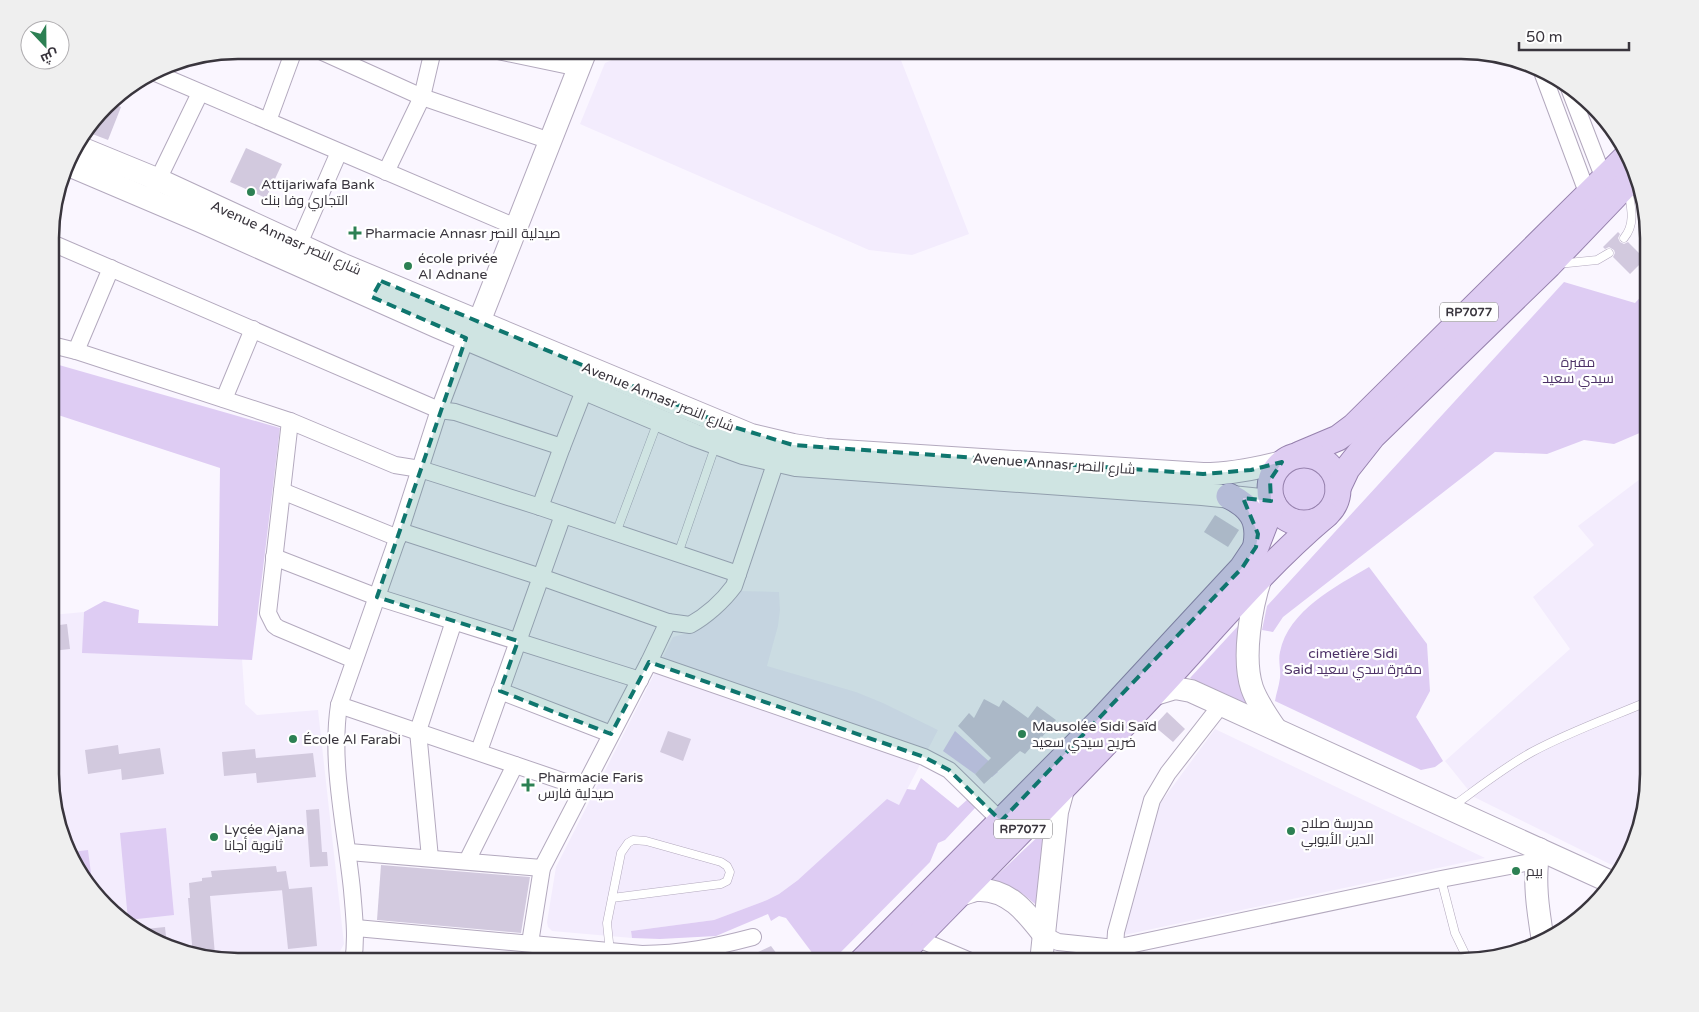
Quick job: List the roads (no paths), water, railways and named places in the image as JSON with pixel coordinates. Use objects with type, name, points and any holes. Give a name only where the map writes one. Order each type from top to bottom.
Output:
[{"type":"main road","points":[[474,331],[582,59]]},
{"type":"main road","name":"Avenue Annasr شارع النصر","points":[[82,149],[154,190],[474,331],[751,435],[793,445],[836,450],[1203,474],[1251,470],[1291,458]]},
{"type":"main road","name":"RP7077","points":[[902,953],[1152,695],[1293,543],[1326,515],[1337,498],[1338,488],[1347,469],[1373,436],[1549,265],[1614,183],[1624,163]]},
{"type":"main road","name":"Avenue Annasr شارع النصر","points":[[73,166],[154,190]]},
{"type":"main road","name":"RP7077","points":[[870,953],[1109,712],[1242,568],[1256,547],[1272,502],[1269,490],[1274,470],[1291,458],[1338,438],[1354,426],[1614,183]]},
{"type":"main road","name":"Avenue Annasr شارع النصر","points":[[474,331],[585,388],[743,453],[776,461],[796,465],[1229,496],[1272,502]]},
{"type":"main road","points":[[1291,458],[1317,457],[1331,467],[1336,477],[1338,488]]},
{"type":"main road","points":[[1229,496],[1241,502],[1250,510],[1256,522],[1258,534],[1256,547]]},
{"type":"main road","points":[[1272,502],[1279,512],[1296,522],[1307,523],[1326,515]]},
{"type":"main road","points":[[1261,577],[1254,597],[1249,630],[1248,667],[1252,687],[1275,728]]},
{"type":"main road","points":[[1152,695],[1175,688],[1182,688],[1450,808],[1537,855],[1605,880]]},
{"type":"main road","points":[[1042,953],[1058,812],[1064,786]]},
{"type":"main road","points":[[1537,855],[1538,912],[1542,934]]},
{"type":"main road","points":[[958,896],[976,890],[988,891],[1004,896],[1017,903],[1044,935]]},
{"type":"street","points":[[268,122],[291,59]]},
{"type":"street","points":[[338,59],[422,97],[550,141]]},
{"type":"street","points":[[386,172],[422,97],[431,59]]},
{"type":"street","points":[[161,76],[516,227]]},
{"type":"street","points":[[1549,82],[1614,183]]},
{"type":"street","points":[[154,190],[200,93]]},
{"type":"street","points":[[1574,99],[1614,183]]},
{"type":"street","points":[[295,253],[340,152]]},
{"type":"street","points":[[59,246],[439,410],[455,412],[562,447]]},
{"type":"street","points":[[76,351],[111,268]]},
{"type":"street","points":[[224,399],[253,329]]},
{"type":"street","points":[[354,953],[356,928],[337,760],[336,728],[339,704],[399,534],[439,410],[462,349],[474,331]]},
{"type":"street","points":[[59,347],[290,420],[396,465],[420,468],[540,506],[738,574]]},
{"type":"street","points":[[540,506],[585,388]]},
{"type":"street","points":[[290,420],[268,613],[274,624],[354,660]]},
{"type":"street","points":[[282,491],[399,534],[541,577],[668,622],[690,626],[729,593],[734,586],[776,461]]},
{"type":"street","points":[[478,751],[563,515]]},
{"type":"street","points":[[274,557],[377,597],[640,680]]},
{"type":"street","points":[[430,858],[418,731],[454,621]]},
{"type":"street","points":[[530,943],[542,868],[650,662],[668,622]]},
{"type":"street","points":[[650,662],[924,757],[949,770],[1001,821]]},
{"type":"street","points":[[500,691],[611,734]]},
{"type":"street","points":[[339,704],[583,788]]},
{"type":"street","points":[[1114,953],[1116,932],[1152,800],[1168,773],[1221,705]]},
{"type":"street","points":[[467,861],[515,765]]},
{"type":"street","points":[[348,852],[542,868]]},
{"type":"street","points":[[1123,953],[1537,855]]},
{"type":"street","points":[[356,928],[530,943],[587,953]]},
{"type":"street","points":[[1044,935],[1058,942],[1105,953]]},
{"type":"street","points":[[677,953],[753,937]]},
{"type":"street","points":[[916,938],[952,953]]},
{"type":"lane","points":[[1614,183],[1632,217],[1628,233],[1624,238]]},
{"type":"lane","points":[[1549,265],[1597,260],[1610,253]]},
{"type":"lane","points":[[616,533],[658,419]]},
{"type":"lane","points":[[678,554],[717,443]]},
{"type":"lane","points":[[1450,808],[1531,752],[1577,730],[1640,705]]},
{"type":"lane","points":[[610,953],[607,923],[612,898],[621,853],[628,843],[633,840],[646,841],[721,862],[727,866],[730,872],[727,881],[721,884],[612,898]]},
{"type":"lane","points":[[1441,879],[1455,933],[1465,953]]},
{"type":"place","name":"Attijariwafa Bank التجاري وفا بنك","points":[[251,192]]},
{"type":"place","name":"Pharmacie Annasr صيدلية النصر","points":[[355,233]]},
{"type":"place","name":"école privée Al Adnane","points":[[408,266]]},
{"type":"place","name":"Mausolée Sidi Saïd ضريح سيدي سعيد","points":[[1022,734]]},
{"type":"place","name":"École Al Farabi","points":[[293,739]]},
{"type":"place","name":"Pharmacie Faris صيدلية فارس","points":[[528,785]]},
{"type":"place","name":"مدرسة صلاح الدين الأيوبي","points":[[1291,831]]},
{"type":"place","name":"Lycée Ajana ثانوية أجانا","points":[[214,837]]},
{"type":"place","name":"بيم","points":[[1516,871]]},
{"type":"park label","name":"مقبرة سيدي سعيد","points":[[1578,370]]},
{"type":"park label","name":"cimetière Sidi Said مقبرة سدي سعيد","points":[[1353,662]]}]
